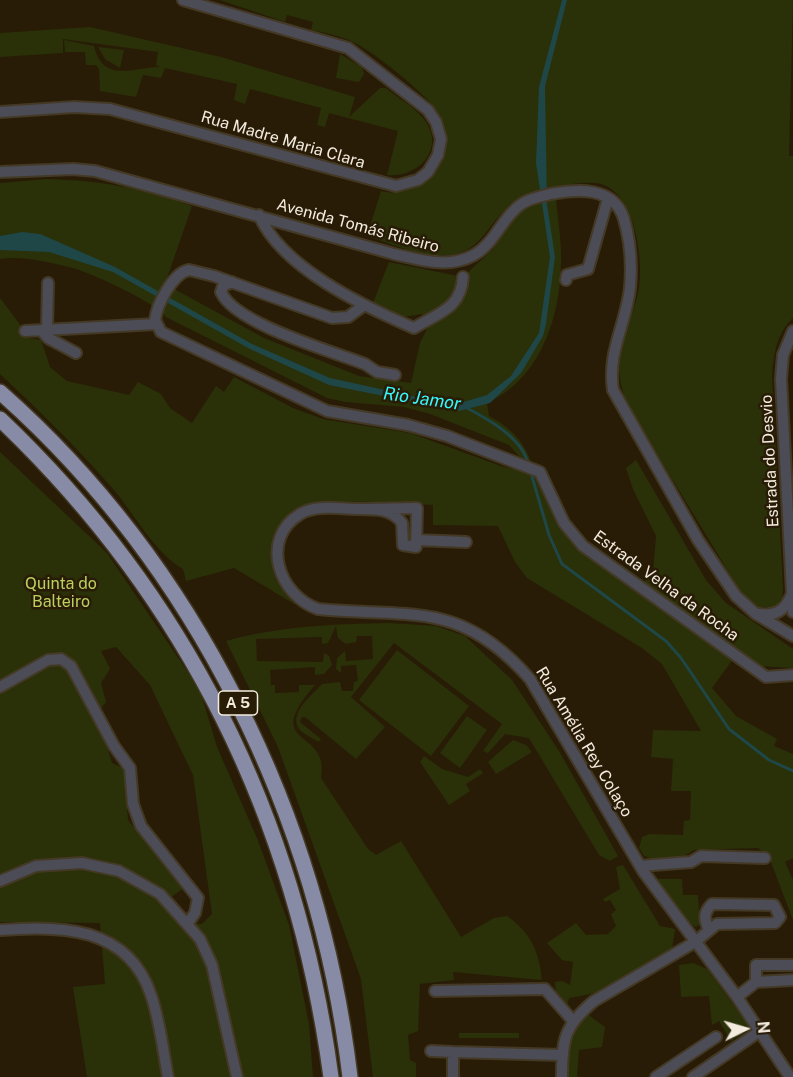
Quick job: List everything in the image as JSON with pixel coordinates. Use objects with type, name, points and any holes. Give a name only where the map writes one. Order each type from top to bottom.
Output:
[{"type":"highway","name":"A 5","points":[[0,392],[78,470],[138,543],[186,614],[235,698],[276,786],[311,884],[337,989],[350,1077]]},
{"type":"highway","name":"A 5","points":[[0,419],[60,480],[122,554],[177,635],[227,724],[259,796],[291,884],[311,959],[331,1077]]},
{"type":"street","name":"Rua Madre Maria Clara","points":[[0,112],[74,107],[110,109],[385,184],[410,183],[428,172],[438,155],[441,139],[436,122],[428,111],[348,48],[183,0]]},
{"type":"street","name":"Avenida Tomás Ribeiro","points":[[0,172],[73,169],[95,171],[394,254],[444,263],[465,258],[482,249],[521,204],[537,197],[572,190],[590,191],[608,198]]},
{"type":"street","points":[[566,279],[567,275],[588,269],[608,198],[620,209],[624,219],[631,262],[630,289],[610,371],[613,390],[719,573],[736,596],[756,614],[793,636]]},
{"type":"street","points":[[259,215],[266,230],[277,244],[338,291],[363,306],[414,328],[440,314],[460,297],[463,277]]},
{"type":"street","points":[[25,331],[156,324],[159,308],[171,286],[184,271],[189,270],[232,282],[332,318],[348,317],[363,306]]},
{"type":"street","points":[[232,282],[223,286],[221,292],[224,298],[232,307],[254,321],[365,364],[377,372],[395,375]]},
{"type":"street","points":[[48,283],[44,330],[48,338],[76,354]]},
{"type":"street","name":"Estrada Velha da Rocha","points":[[156,324],[161,332],[327,411],[408,425],[447,436],[540,472],[564,523],[583,546],[766,677],[793,675]]},
{"type":"street","name":"Estrada do Desvio","points":[[793,331],[783,355],[781,379],[789,461],[793,612]]},
{"type":"street","points":[[413,508],[417,508],[416,547],[403,545],[404,513],[413,508]]},
{"type":"street","name":"Rua Amélia Rey Colaço","points":[[413,508],[309,510],[291,520],[279,540],[277,555],[278,566],[291,592],[306,605],[318,609],[437,616],[472,630],[508,656],[530,679],[640,866],[736,997],[790,1077]]},
{"type":"street","points":[[364,509],[385,511],[402,523]]},
{"type":"street","points":[[416,540],[466,542]]},
{"type":"street","points":[[756,614],[772,615],[786,607],[792,592]]},
{"type":"street","points":[[0,687],[48,660],[61,659],[71,666],[114,746],[130,768],[133,804],[141,826],[198,898],[195,913],[188,923]]},
{"type":"street","points":[[640,866],[691,862],[701,856],[765,858]]},
{"type":"street","points":[[0,881],[36,866],[82,863],[119,871],[160,894],[200,939],[212,965],[237,1077]]},
{"type":"street","points":[[562,1077],[562,1055],[566,1031],[594,1001],[695,942],[717,924],[775,923],[780,917],[774,905],[712,904],[706,910],[705,920],[709,930]]},
{"type":"street","points":[[0,930],[35,927],[65,929],[107,941],[136,967],[147,985],[155,1008],[168,1077]]},
{"type":"street","points":[[756,982],[756,965],[793,965]]},
{"type":"street","points":[[736,997],[756,982],[793,980]]},
{"type":"street","points":[[435,991],[545,989],[573,1021]]},
{"type":"street","points":[[693,1077],[760,1031]]},
{"type":"street","points":[[656,1077],[717,1037]]},
{"type":"street","points":[[431,1051],[562,1055]]},
{"type":"street","points":[[453,1052],[453,1077]]},
{"type":"green space","points":[[220,0],[793,0],[789,156],[793,156],[793,318],[780,337],[775,351],[772,374],[783,588],[782,598],[775,607],[758,607],[740,591],[626,403],[622,390],[619,356],[639,288],[640,260],[634,228],[622,200],[612,190],[601,184],[593,183],[548,188],[528,194],[517,198],[476,244],[465,251],[454,254],[416,252],[367,236],[381,191],[396,192],[411,188],[434,169],[445,142],[444,128],[439,114],[400,75],[375,55],[355,43],[311,30],[313,22],[287,15],[285,22]]},
{"type":"green space","points":[[90,27],[221,57],[355,97],[349,117],[380,88],[386,88],[423,118],[430,129],[431,150],[419,166],[399,175],[387,175],[398,131],[329,113],[325,127],[317,125],[321,108],[250,89],[245,104],[234,100],[237,84],[165,68],[161,78],[143,75],[136,97],[100,91],[99,69],[96,65],[86,65],[85,52],[65,52],[64,40],[94,46],[98,58],[104,65],[121,71],[160,67],[156,65],[158,52],[63,39],[63,53],[0,57],[0,33]]},
{"type":"green space","points":[[98,47],[124,50],[120,68],[105,59]]},
{"type":"green space","points":[[340,54],[362,67],[364,74],[359,82],[336,78]]},
{"type":"green space","points":[[47,179],[121,186],[192,206],[165,284],[264,338],[359,376],[411,383],[420,343],[428,327],[422,314],[403,317],[373,303],[389,262],[463,277],[493,249],[517,213],[528,206],[556,199],[561,264],[560,284],[551,325],[544,345],[521,379],[487,403],[489,416],[504,425],[515,436],[525,448],[532,464],[526,464],[509,445],[430,414],[404,407],[345,402],[327,398],[166,317],[150,304],[123,289],[82,271],[37,260],[0,259],[0,183]]},
{"type":"green space","points":[[0,298],[21,326],[23,337],[41,340],[50,367],[67,381],[129,395],[138,382],[161,394],[170,408],[192,423],[216,386],[224,392],[234,377],[293,408],[323,419],[410,433],[501,466],[535,474],[544,495],[565,531],[578,546],[608,571],[733,659],[712,688],[736,716],[777,739],[774,746],[793,754],[793,858],[785,862],[793,880],[793,920],[769,857],[758,848],[694,850],[684,856],[653,859],[644,856],[639,848],[642,837],[650,834],[683,835],[684,821],[690,820],[691,791],[671,791],[673,759],[651,757],[653,730],[701,731],[662,664],[642,648],[527,578],[515,562],[498,526],[433,525],[433,505],[323,503],[296,510],[291,514],[281,527],[273,549],[272,565],[277,580],[296,605],[234,568],[186,581],[183,569],[155,544],[114,490],[58,430],[0,374]]},
{"type":"green space","name":"Quinta do Balteiro","points":[[0,452],[107,553],[200,690],[217,747],[257,838],[289,925],[309,1024],[313,1077],[87,1077],[73,987],[105,984],[100,923],[0,922],[0,693],[50,665],[59,664],[66,670],[106,743],[112,763],[123,768],[128,774],[126,793],[128,820],[184,888],[167,900],[188,923],[202,924],[212,914],[193,775],[150,685],[116,647],[101,651],[110,669],[101,683],[106,702],[101,708],[98,708],[75,664],[66,656],[48,656],[0,680]]},
{"type":"green space","points":[[636,460],[706,580],[726,603],[793,649],[793,668],[758,666],[643,583],[653,573],[656,536],[633,489],[626,468]]},
{"type":"green space","points":[[389,623],[436,626],[465,636],[512,680],[559,751],[618,856],[610,861],[599,855],[529,738],[505,734],[488,753],[483,751],[502,724],[394,643],[351,697],[385,727],[356,759],[305,717],[302,717],[300,722],[321,739],[319,742],[303,733],[296,723],[303,704],[322,684],[340,682],[342,691],[353,691],[354,682],[358,681],[356,665],[341,666],[341,673],[336,669],[337,658],[345,651],[346,661],[373,659],[372,636],[357,636],[356,642],[346,644],[338,638],[336,626],[328,643],[322,644],[322,637],[256,639],[257,661],[323,662],[324,653],[329,656],[332,665],[324,674],[315,675],[315,667],[270,670],[271,685],[275,685],[275,693],[299,692],[299,685],[315,685],[300,705],[294,719],[295,729],[316,751],[321,762],[321,778],[368,849],[376,855],[401,841],[461,937],[494,918],[507,916],[528,936],[536,951],[542,980],[453,972],[454,980],[420,984],[418,1031],[408,1035],[410,1060],[416,1063],[416,1077],[373,1077],[361,979],[278,747],[226,641],[286,629],[327,625]]},
{"type":"green space","points":[[397,650],[469,706],[431,756],[359,700]]},
{"type":"green space","points":[[467,716],[487,730],[460,768],[440,753]]},
{"type":"green space","points":[[513,740],[526,745],[532,752],[496,774],[488,762]]},
{"type":"green space","points":[[424,756],[442,769],[468,777],[480,769],[483,773],[466,784],[470,791],[449,805],[420,762]]},
{"type":"green space","points":[[623,865],[660,926],[675,929],[672,949],[596,993],[569,998],[566,1009],[556,995],[555,982],[562,981],[570,985],[573,962],[562,960],[547,943],[576,923],[586,935],[608,934],[616,926],[611,914],[616,910],[610,900],[605,902],[603,899],[620,889],[616,867]]},
{"type":"green space","points":[[657,879],[682,879],[683,895],[698,895],[700,924],[696,927],[686,921]]},
{"type":"green space","points":[[693,963],[707,969],[751,1028],[731,1041],[719,1021],[712,1025],[709,996],[681,997],[679,965]]},
{"type":"green space","points":[[587,1014],[605,1027],[602,1047],[579,1050],[577,1077],[567,1077],[571,1036]]},
{"type":"green space","points":[[459,1033],[519,1033],[519,1038],[459,1038]]},
{"type":"water","name":"Rio Jamor","points":[[562,0],[567,0],[545,86],[547,204],[555,257],[546,324],[543,336],[521,373],[490,403],[459,411],[329,385],[250,349],[113,272],[49,252],[0,250],[0,236],[22,232],[40,234],[115,267],[252,344],[330,378],[435,401],[460,403],[487,395],[511,376],[539,333],[550,257],[536,163],[539,87]]},
{"type":"waterway","name":"Rio Jamor","points":[[465,407],[493,423],[511,437],[528,463]]},
{"type":"waterway","points":[[531,473],[549,535],[562,564],[666,641],[681,658],[729,729],[769,760],[793,771]]}]
